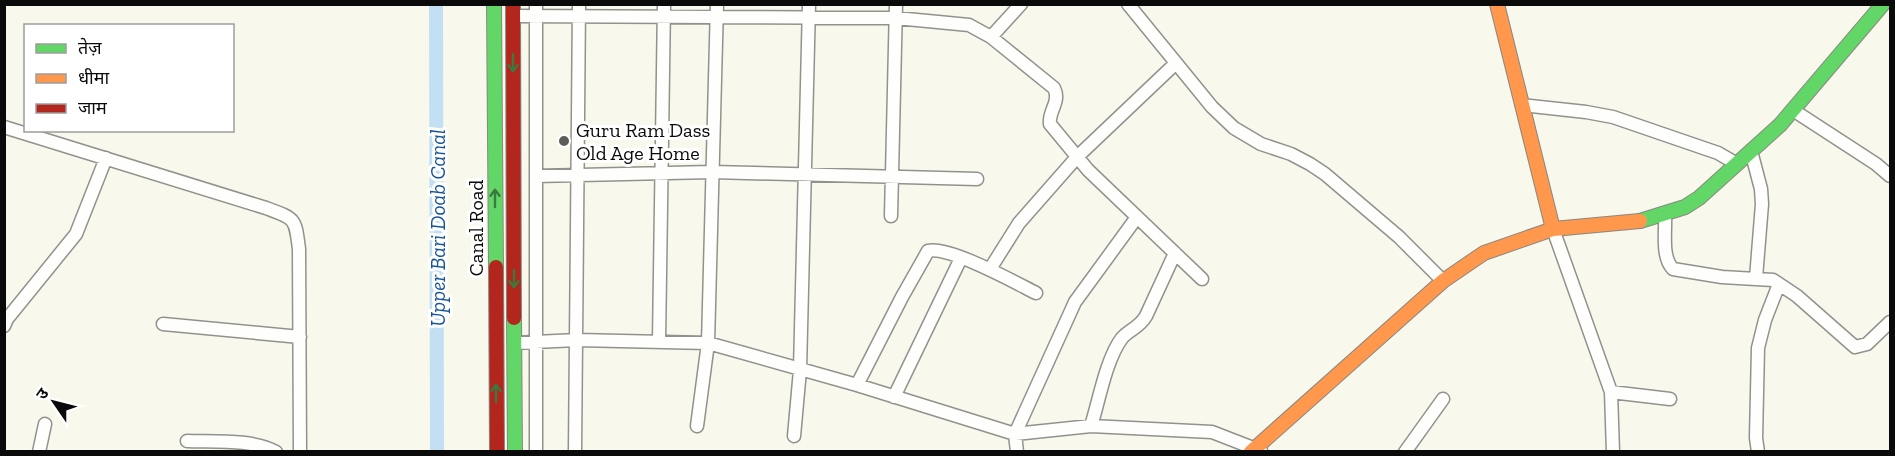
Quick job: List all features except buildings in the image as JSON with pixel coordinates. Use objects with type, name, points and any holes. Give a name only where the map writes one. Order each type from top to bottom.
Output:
[{"type":"street","name":"Canal Road","points":[[494,4],[497,452]]},
{"type":"street","points":[[891,216],[896,4]]},
{"type":"street","points":[[991,37],[1021,4]]},
{"type":"street","points":[[1128,4],[1212,107],[1234,128],[1261,144],[1291,154],[1325,174],[1400,237],[1443,281]]},
{"type":"street","points":[[1497,4],[1553,229],[1611,392],[1612,452]]},
{"type":"street","points":[[514,343],[577,340],[708,343],[857,385],[1016,434],[1091,426],[1212,432],[1256,450],[1443,281],[1484,253],[1553,229],[1647,220],[1686,207],[1699,198],[1780,125],[1883,4]]},
{"type":"street","name":"Canal Road","points":[[513,10],[515,452]]},
{"type":"street","points":[[513,10],[809,11],[969,25],[991,37],[1054,88],[1057,99],[1049,120],[1050,124],[1088,170],[1202,279]]},
{"type":"street","points":[[536,10],[536,452]]},
{"type":"street","points":[[575,452],[579,10]]},
{"type":"street","points":[[659,341],[664,10]]},
{"type":"street","points":[[697,426],[708,343],[717,11]]},
{"type":"street","points":[[794,436],[800,370],[809,11]]},
{"type":"street","points":[[990,269],[1019,223],[1077,157],[1176,63]]},
{"type":"street","points":[[1522,105],[1613,117],[1718,153],[1737,164]]},
{"type":"street","points":[[1792,110],[1876,164],[1890,176]]},
{"type":"street","points":[[4,128],[290,216],[296,225],[299,249],[300,452]]},
{"type":"street","points":[[1751,151],[1761,189],[1762,204],[1756,278]]},
{"type":"street","points":[[5,321],[76,234],[106,158]]},
{"type":"street","points":[[536,176],[712,172],[977,179]]},
{"type":"street","points":[[1665,214],[1666,255],[1673,269],[1722,277],[1765,279],[1779,284],[1797,296],[1855,346],[1867,344],[1890,322]]},
{"type":"street","points":[[1017,452],[1016,434],[1075,302],[1137,217]]},
{"type":"street","points":[[857,385],[924,256],[934,249],[990,269],[1036,293]]},
{"type":"street","points":[[1091,426],[1110,362],[1122,339],[1141,324],[1146,316],[1174,253]]},
{"type":"street","points":[[894,397],[961,258]]},
{"type":"street","points":[[1758,452],[1756,438],[1758,348],[1765,320],[1779,284]]},
{"type":"street","points":[[163,324],[300,337]]},
{"type":"street","points":[[1611,392],[1670,399]]},
{"type":"street","points":[[1406,452],[1443,399]]},
{"type":"street","points":[[39,452],[45,424]]},
{"type":"street","points":[[187,441],[249,444],[264,446],[276,452]]},
{"type":"waterway","name":"Upper Bari Doab Canal","points":[[436,4],[437,452]]},
{"type":"traffic: fast","points":[[494,4],[496,267]]},
{"type":"traffic: fast","points":[[1640,221],[1685,207],[1699,198],[1780,125],[1883,4]]},
{"type":"traffic: fast","points":[[514,318],[515,452]]},
{"type":"traffic: slow","points":[[1497,4],[1553,229]]},
{"type":"traffic: slow","points":[[1251,452],[1443,281],[1484,253],[1553,229],[1640,221]]},
{"type":"traffic: jam","points":[[513,4],[514,318]]},
{"type":"traffic: jam","points":[[496,267],[497,452]]},
{"type":"place","name":"Guru Ram Dass Old Age Home","points":[[564,141]]}]
